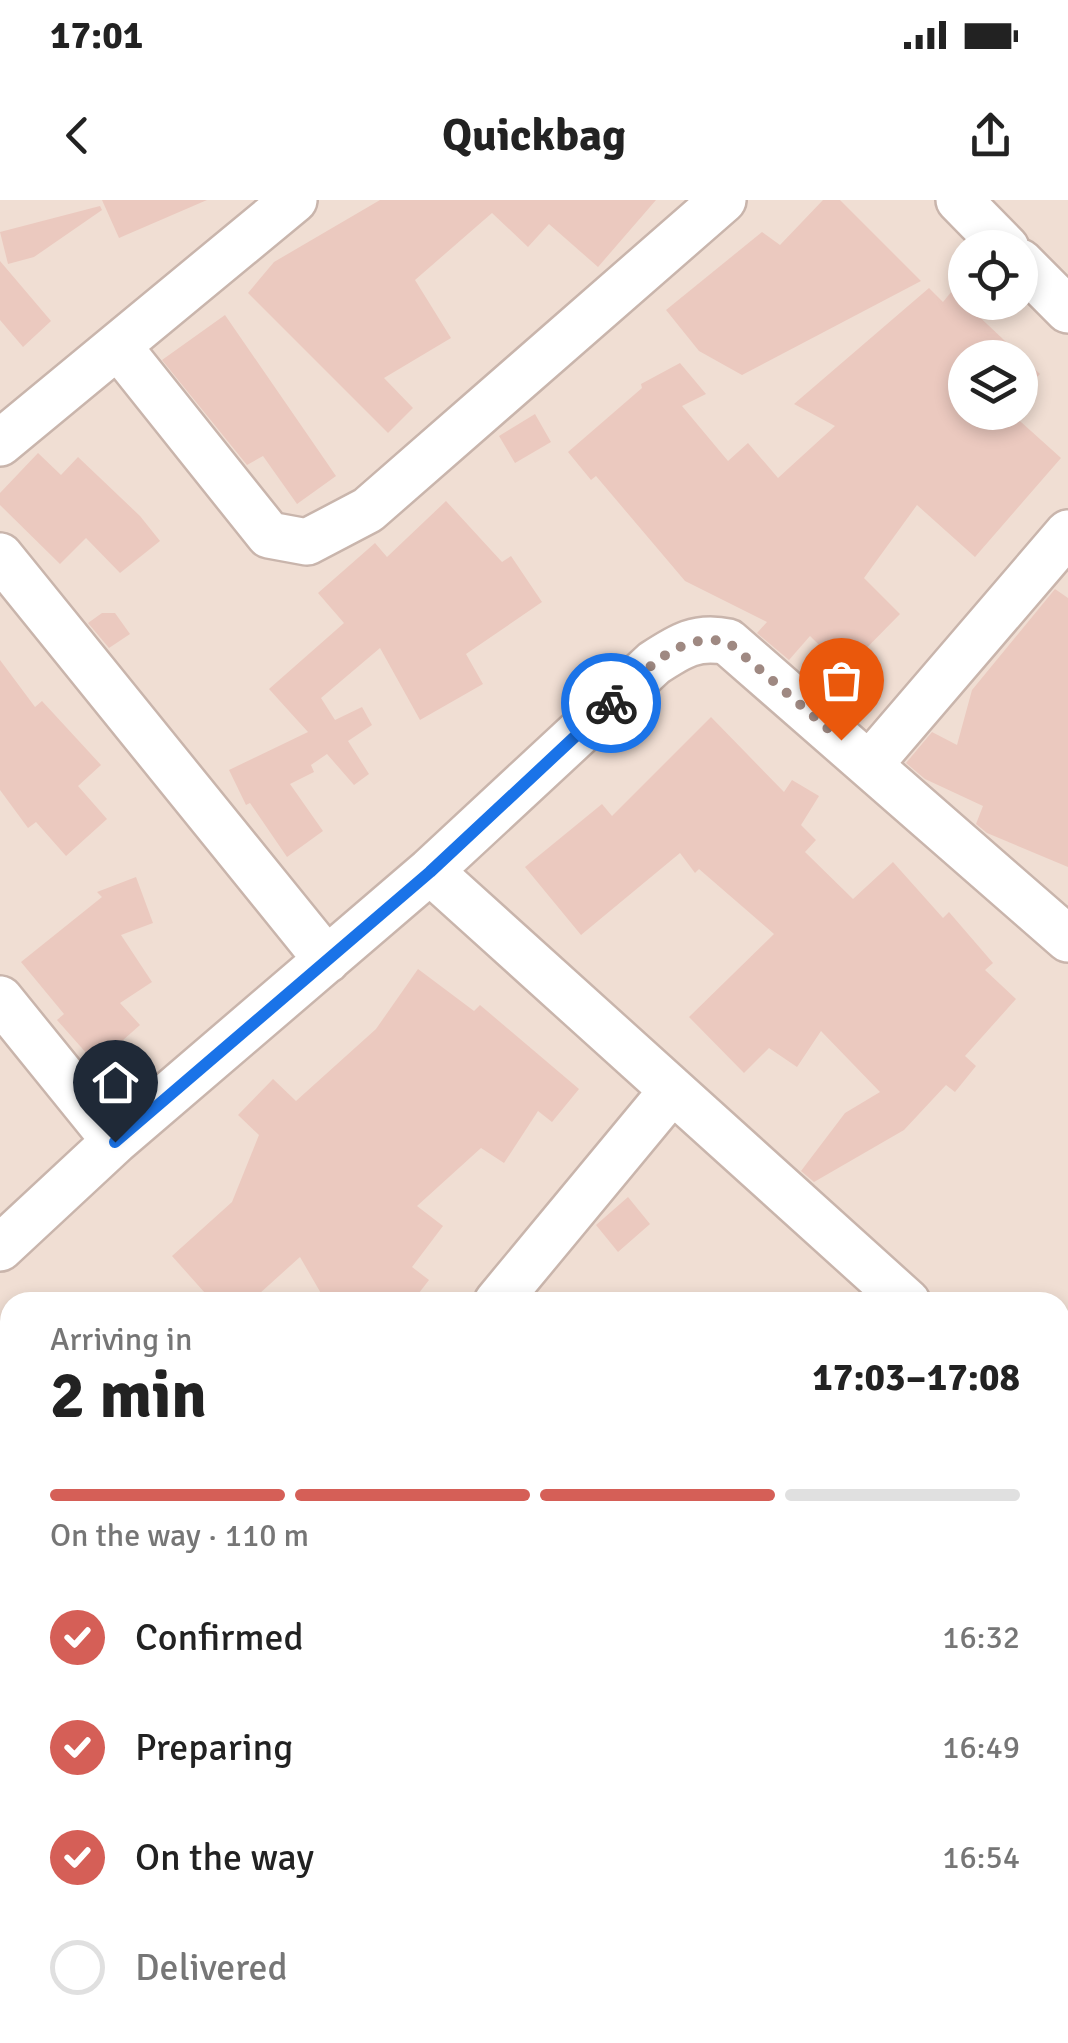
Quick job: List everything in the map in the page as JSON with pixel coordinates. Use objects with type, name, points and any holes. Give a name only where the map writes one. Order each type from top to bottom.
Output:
[{"type":"street","points":[[0,444],[294,200]]},
{"type":"street","points":[[118,346],[269,535],[306,542],[368,510],[723,200]]},
{"type":"street","points":[[959,200],[988,230]]},
{"type":"street","points":[[1038,280],[1068,310]]},
{"type":"street","points":[[869,765],[1068,533]]},
{"type":"street","points":[[0,556],[328,960]]},
{"type":"street","points":[[0,1248],[115,1142],[430,872],[654,664],[682,644],[707,637],[728,642],[1068,939]]},
{"type":"street","points":[[430,872],[896,1292]]},
{"type":"street","points":[[0,999],[115,1142]]},
{"type":"street","points":[[507,1292],[671,1092]]},
{"type":"shaded area","points":[[0,200],[1068,200],[1068,1292],[0,1292]]},
{"type":"building","points":[[102,200],[207,200],[119,238]]},
{"type":"building","points":[[380,200],[656,200],[598,267],[549,224],[528,247],[492,213],[415,280],[451,338],[384,378],[413,408],[388,433],[248,293],[274,262]]},
{"type":"building","points":[[823,200],[840,200],[921,281],[742,375],[699,351],[666,310],[762,232],[780,245]]},
{"type":"building","points":[[100,206],[102,210],[34,257],[8,264],[0,232]]},
{"type":"building","points":[[0,261],[51,321],[23,347],[0,320]]},
{"type":"building","points":[[929,288],[943,302],[948,296],[948,320],[983,320],[1004,340],[948,340],[948,430],[1030,430],[1061,458],[975,557],[917,505],[864,578],[900,614],[845,670],[810,636],[789,660],[757,633],[767,622],[685,581],[596,476],[591,480],[568,452],[642,388],[641,384],[680,363],[706,394],[682,406],[728,461],[748,443],[778,478],[835,426],[794,404]]},
{"type":"building","points":[[225,315],[336,476],[297,504],[263,456],[247,465],[162,360]]},
{"type":"building","points":[[535,414],[551,442],[515,463],[499,436]]},
{"type":"building","points":[[38,453],[61,475],[78,457],[140,516],[160,541],[120,573],[86,538],[60,564],[0,505],[0,493]]},
{"type":"building","points":[[446,501],[502,562],[511,556],[542,602],[466,654],[483,684],[420,720],[380,648],[321,698],[335,720],[362,707],[372,725],[348,741],[369,774],[354,785],[327,754],[311,765],[314,772],[290,784],[323,831],[287,857],[250,803],[246,805],[229,770],[308,732],[269,689],[344,623],[318,593],[375,543],[387,557]]},
{"type":"building","points":[[1055,589],[1068,598],[1068,867],[987,833],[976,824],[983,806],[925,779],[906,763],[932,732],[957,745],[972,690]]},
{"type":"building","points":[[102,613],[115,613],[130,634],[109,648],[88,623]]},
{"type":"building","points":[[0,660],[35,707],[42,701],[101,765],[78,786],[107,819],[66,856],[36,822],[28,828],[0,790]]},
{"type":"building","points":[[711,717],[784,792],[792,780],[819,796],[801,825],[816,840],[805,852],[853,899],[893,862],[943,918],[949,912],[993,963],[985,970],[1016,999],[965,1056],[976,1066],[955,1092],[946,1085],[904,1130],[814,1182],[801,1171],[845,1113],[880,1092],[821,1031],[797,1067],[769,1048],[744,1073],[689,1017],[774,934],[699,869],[695,873],[680,853],[581,935],[525,867],[602,804],[612,816]]},
{"type":"building","points":[[136,877],[153,923],[121,935],[152,982],[120,1003],[140,1025],[96,1064],[57,1020],[64,1014],[21,962],[102,897],[97,892]]},
{"type":"building","points":[[418,969],[474,1011],[480,1005],[579,1089],[552,1122],[538,1111],[504,1163],[481,1148],[417,1206],[443,1226],[412,1267],[429,1280],[420,1292],[320,1292],[300,1257],[261,1292],[204,1292],[172,1256],[232,1202],[259,1135],[238,1115],[273,1079],[296,1101],[376,1029]]},
{"type":"building","points":[[628,1197],[650,1224],[618,1252],[596,1225]]},
{"type":"way so far","points":[[611,703],[682,644],[707,637],[728,642],[841,740]]},
{"type":"route","points":[[115,1142],[430,872],[611,703]]}]
